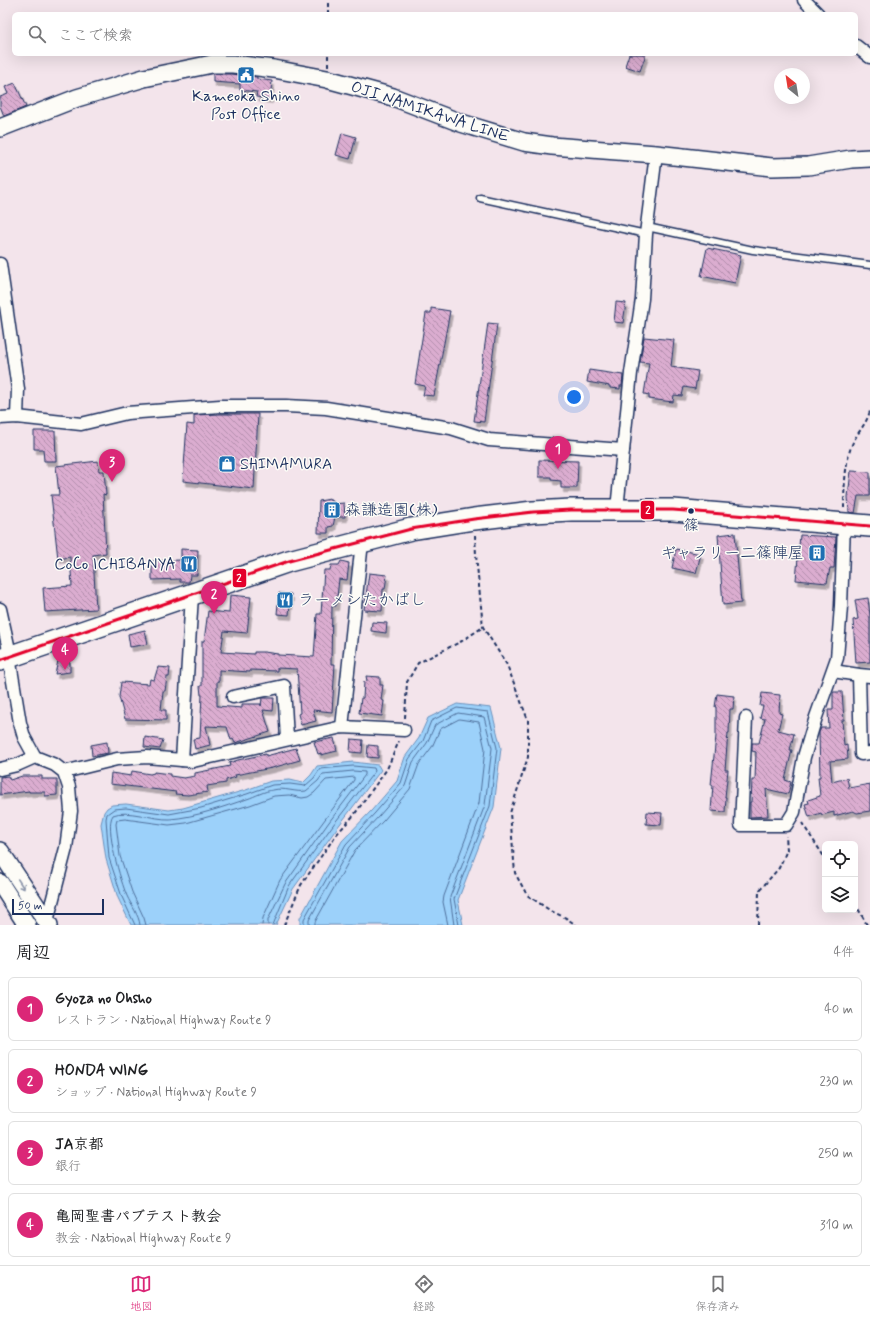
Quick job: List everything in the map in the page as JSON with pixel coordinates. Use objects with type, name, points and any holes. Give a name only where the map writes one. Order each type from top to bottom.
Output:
[{"type":"highway","points":[[4,658],[289,561],[411,529],[474,519],[533,512],[617,509],[674,510],[870,526]]},
{"type":"main road","name":"OJI NAMIKAWA LINE","points":[[0,128],[77,98],[144,78],[212,64],[233,64],[274,69],[327,79],[394,97],[461,123],[524,142],[552,146],[656,154],[772,167],[808,166],[851,159],[870,158]]},
{"type":"main road","points":[[0,851],[47,924]]},
{"type":"main road","points":[[0,883],[27,925]]},
{"type":"street","points":[[804,0],[816,12]]},
{"type":"street","points":[[858,48],[870,57]]},
{"type":"street","points":[[617,509],[631,373],[642,299],[646,230],[656,154]]},
{"type":"street","points":[[0,264],[18,389],[17,417]]},
{"type":"street","points":[[0,418],[17,417],[81,424],[127,413],[220,406],[294,406],[326,408],[450,428],[489,440],[623,450]]},
{"type":"street","points":[[746,718],[741,825],[786,825],[794,812],[804,757],[837,658],[844,524]]},
{"type":"street","points":[[342,727],[362,542]]},
{"type":"street","points":[[182,760],[192,595]]},
{"type":"street","points":[[0,609],[8,645],[4,658],[24,737],[35,757],[55,765],[64,772],[69,787],[71,811],[66,848],[47,924]]},
{"type":"street","points":[[833,671],[864,676],[861,754],[870,753]]},
{"type":"street","points":[[233,696],[284,686],[287,739]]},
{"type":"street","points":[[64,772],[117,758],[146,757],[193,761],[342,727],[404,730]]},
{"type":"street","points":[[0,769],[16,765],[35,757]]},
{"type":"lane","points":[[480,198],[753,250],[870,264]]},
{"type":"path","points":[[328,0],[328,12]]},
{"type":"path","points":[[844,524],[844,485],[851,447],[867,422],[870,411]]},
{"type":"path","points":[[474,519],[483,627],[507,665],[528,720],[528,757],[510,813],[515,873],[527,895],[576,925]]},
{"type":"path","points":[[284,925],[301,884],[336,835],[354,815],[387,769],[404,730],[407,682],[418,663],[462,641],[483,627]]},
{"type":"path","points":[[794,812],[822,854]]},
{"type":"path","points":[[758,925],[759,891],[779,868],[787,850],[786,825]]},
{"type":"path","points":[[858,908],[867,925]]},
{"type":"water","points":[[457,704],[491,708],[501,748],[494,807],[458,900],[463,925],[300,925],[300,918],[342,841],[397,781],[405,757],[419,738],[428,718]]},
{"type":"water","points":[[353,762],[378,765],[381,770],[293,889],[276,925],[131,925],[118,898],[106,859],[101,824],[104,812],[107,808],[112,805],[126,804],[169,810],[183,808],[246,790],[271,781],[290,780],[303,783],[317,766]]},
{"type":"building","points":[[628,56],[645,56],[640,71],[625,66]]},
{"type":"building","points":[[213,74],[232,74],[257,77],[257,79],[272,81],[270,99],[256,97],[257,92],[240,90],[240,84],[213,82]]},
{"type":"building","points":[[15,83],[26,107],[4,116],[0,106],[0,97],[8,94],[5,87]]},
{"type":"building","points":[[342,133],[356,137],[350,159],[336,155]]},
{"type":"building","points":[[707,248],[741,255],[735,283],[701,276]]},
{"type":"building","points":[[616,302],[626,303],[623,323],[614,322]]},
{"type":"building","points":[[431,308],[450,311],[434,396],[423,395],[425,386],[415,384],[426,313],[431,313]]},
{"type":"building","points":[[488,323],[497,324],[484,422],[474,421]]},
{"type":"building","points":[[644,337],[674,340],[671,367],[698,371],[695,389],[684,387],[682,396],[674,395],[673,402],[649,399],[649,395],[644,394],[649,363],[640,362]]},
{"type":"building","points":[[589,370],[623,375],[622,386],[620,386],[620,389],[610,388],[610,386],[587,382]]},
{"type":"building","points":[[258,414],[254,489],[183,481],[187,424],[194,425],[194,415]]},
{"type":"building","points":[[34,431],[55,431],[56,461],[44,461],[43,449],[34,449]]},
{"type":"building","points":[[539,460],[578,461],[577,488],[561,488],[561,481],[551,480],[551,477],[539,477]]},
{"type":"building","points":[[98,461],[99,471],[104,471],[106,495],[103,494],[106,553],[93,555],[96,609],[45,612],[43,588],[72,586],[70,557],[58,559],[51,495],[59,495],[56,466]]},
{"type":"building","points":[[851,471],[870,472],[870,496],[858,496],[855,513],[849,512],[848,497]]},
{"type":"building","name":"森謙造園(株)","points":[[330,499],[330,501],[333,501],[334,504],[344,503],[345,517],[335,517],[333,526],[328,527],[328,533],[318,533],[319,501]]},
{"type":"building","points":[[735,533],[741,603],[723,605],[718,535]]},
{"type":"building","name":"ギャラリー二篠陣屋","points":[[800,535],[836,537],[834,568],[830,568],[827,583],[796,580]]},
{"type":"building","points":[[181,549],[198,550],[197,575],[190,575],[189,582],[180,582],[180,579],[152,580],[152,561],[181,560]]},
{"type":"building","points":[[676,549],[701,554],[696,573],[672,568]]},
{"type":"building","points":[[341,561],[349,563],[347,580],[339,579],[336,606],[332,606],[331,664],[335,664],[332,712],[313,710],[316,721],[301,725],[298,714],[300,713],[297,669],[277,668],[277,671],[250,670],[250,672],[219,670],[219,681],[217,681],[217,706],[242,708],[242,704],[261,704],[261,706],[262,698],[274,698],[273,711],[263,710],[270,732],[235,743],[233,739],[231,740],[227,727],[206,726],[210,745],[195,749],[193,739],[200,738],[202,641],[204,641],[208,611],[229,613],[230,595],[251,597],[247,633],[224,631],[221,652],[254,654],[254,652],[264,652],[278,655],[314,657],[317,614],[321,614],[324,570],[330,570],[331,565],[339,565]]},
{"type":"building","points":[[369,573],[387,575],[385,589],[383,589],[382,611],[364,610]]},
{"type":"building","points":[[279,593],[291,594],[289,615],[277,614]]},
{"type":"building","points":[[868,598],[870,616],[870,662],[856,663],[853,620],[858,619],[855,600]]},
{"type":"building","points":[[372,622],[387,623],[386,633],[371,631]]},
{"type":"building","points":[[145,630],[148,644],[130,647],[128,634]]},
{"type":"building","points":[[66,658],[70,662],[70,672],[55,674],[58,661]]},
{"type":"building","points":[[158,667],[170,668],[165,691],[163,691],[161,710],[166,710],[166,720],[125,719],[119,697],[121,682],[149,684],[150,679],[154,680]]},
{"type":"building","points":[[366,676],[380,677],[380,685],[383,685],[381,700],[384,701],[382,716],[359,713],[361,698],[363,698],[364,682],[367,681]]},
{"type":"building","points":[[833,692],[842,692],[844,746],[847,745],[848,759],[830,761],[832,782],[847,778],[849,788],[870,784],[870,811],[857,813],[853,811],[834,816],[834,812],[822,815],[821,813],[809,817],[805,804],[809,803],[808,800],[820,796],[818,777],[820,777],[819,732],[821,728],[829,728],[828,710],[833,710]]},
{"type":"building","points":[[762,693],[780,695],[779,713],[782,714],[778,730],[794,734],[785,780],[791,782],[788,794],[766,789],[768,816],[750,817],[752,780],[755,780],[756,752],[752,751],[752,743],[759,743],[765,719],[760,718],[763,706],[760,706]]},
{"type":"building","points":[[717,694],[734,696],[733,709],[730,709],[725,770],[728,770],[725,812],[711,811],[713,785],[711,785],[716,736],[715,707]]},
{"type":"building","points":[[145,737],[163,740],[160,749],[144,747]]},
{"type":"building","points":[[334,738],[337,751],[321,755],[321,753],[318,754],[314,742]]},
{"type":"building","points":[[351,739],[363,740],[362,753],[350,752]]},
{"type":"building","points":[[107,742],[108,753],[92,756],[91,745]]},
{"type":"building","points":[[368,745],[378,746],[378,758],[367,757]]},
{"type":"building","points":[[296,748],[300,760],[272,768],[235,775],[236,777],[226,780],[226,783],[207,786],[208,792],[188,795],[175,794],[176,792],[110,784],[111,773],[131,776],[132,771],[150,774],[154,772],[184,778],[195,776],[195,773],[230,766],[229,763],[238,760],[266,754],[266,756]]},
{"type":"building","points":[[8,776],[10,780],[22,776],[42,776],[42,779],[57,779],[57,795],[45,796],[45,792],[29,791],[0,795],[0,777]]},
{"type":"building","points":[[647,812],[662,813],[661,825],[646,824]]},
{"type":"transit line","name":"2","points":[[0,660],[289,561],[411,529],[474,519],[533,512],[571,510],[673,510],[870,526]]},
{"type":"place","name":"Kameoka Shino Post Office","points":[[246,75]]},
{"type":"place","name":"SHIMAMURA","points":[[227,464]]},
{"type":"place","name":"Gyoza no Ohsho","points":[[558,469]]},
{"type":"place","name":"JA京都","points":[[112,482]]},
{"type":"place","name":"森謙造園(株)","points":[[332,510]]},
{"type":"place","name":"篠","points":[[691,511]]},
{"type":"place","name":"ギャラリー二篠陣屋","points":[[817,553]]},
{"type":"place","name":"CoCo ICHIBANYA","points":[[189,564]]},
{"type":"place","name":"ラーメンたかばし","points":[[285,600]]},
{"type":"place","name":"HONDA WING","points":[[214,614]]},
{"type":"place","name":"亀岡聖書パブテスト教会","points":[[65,670]]}]
